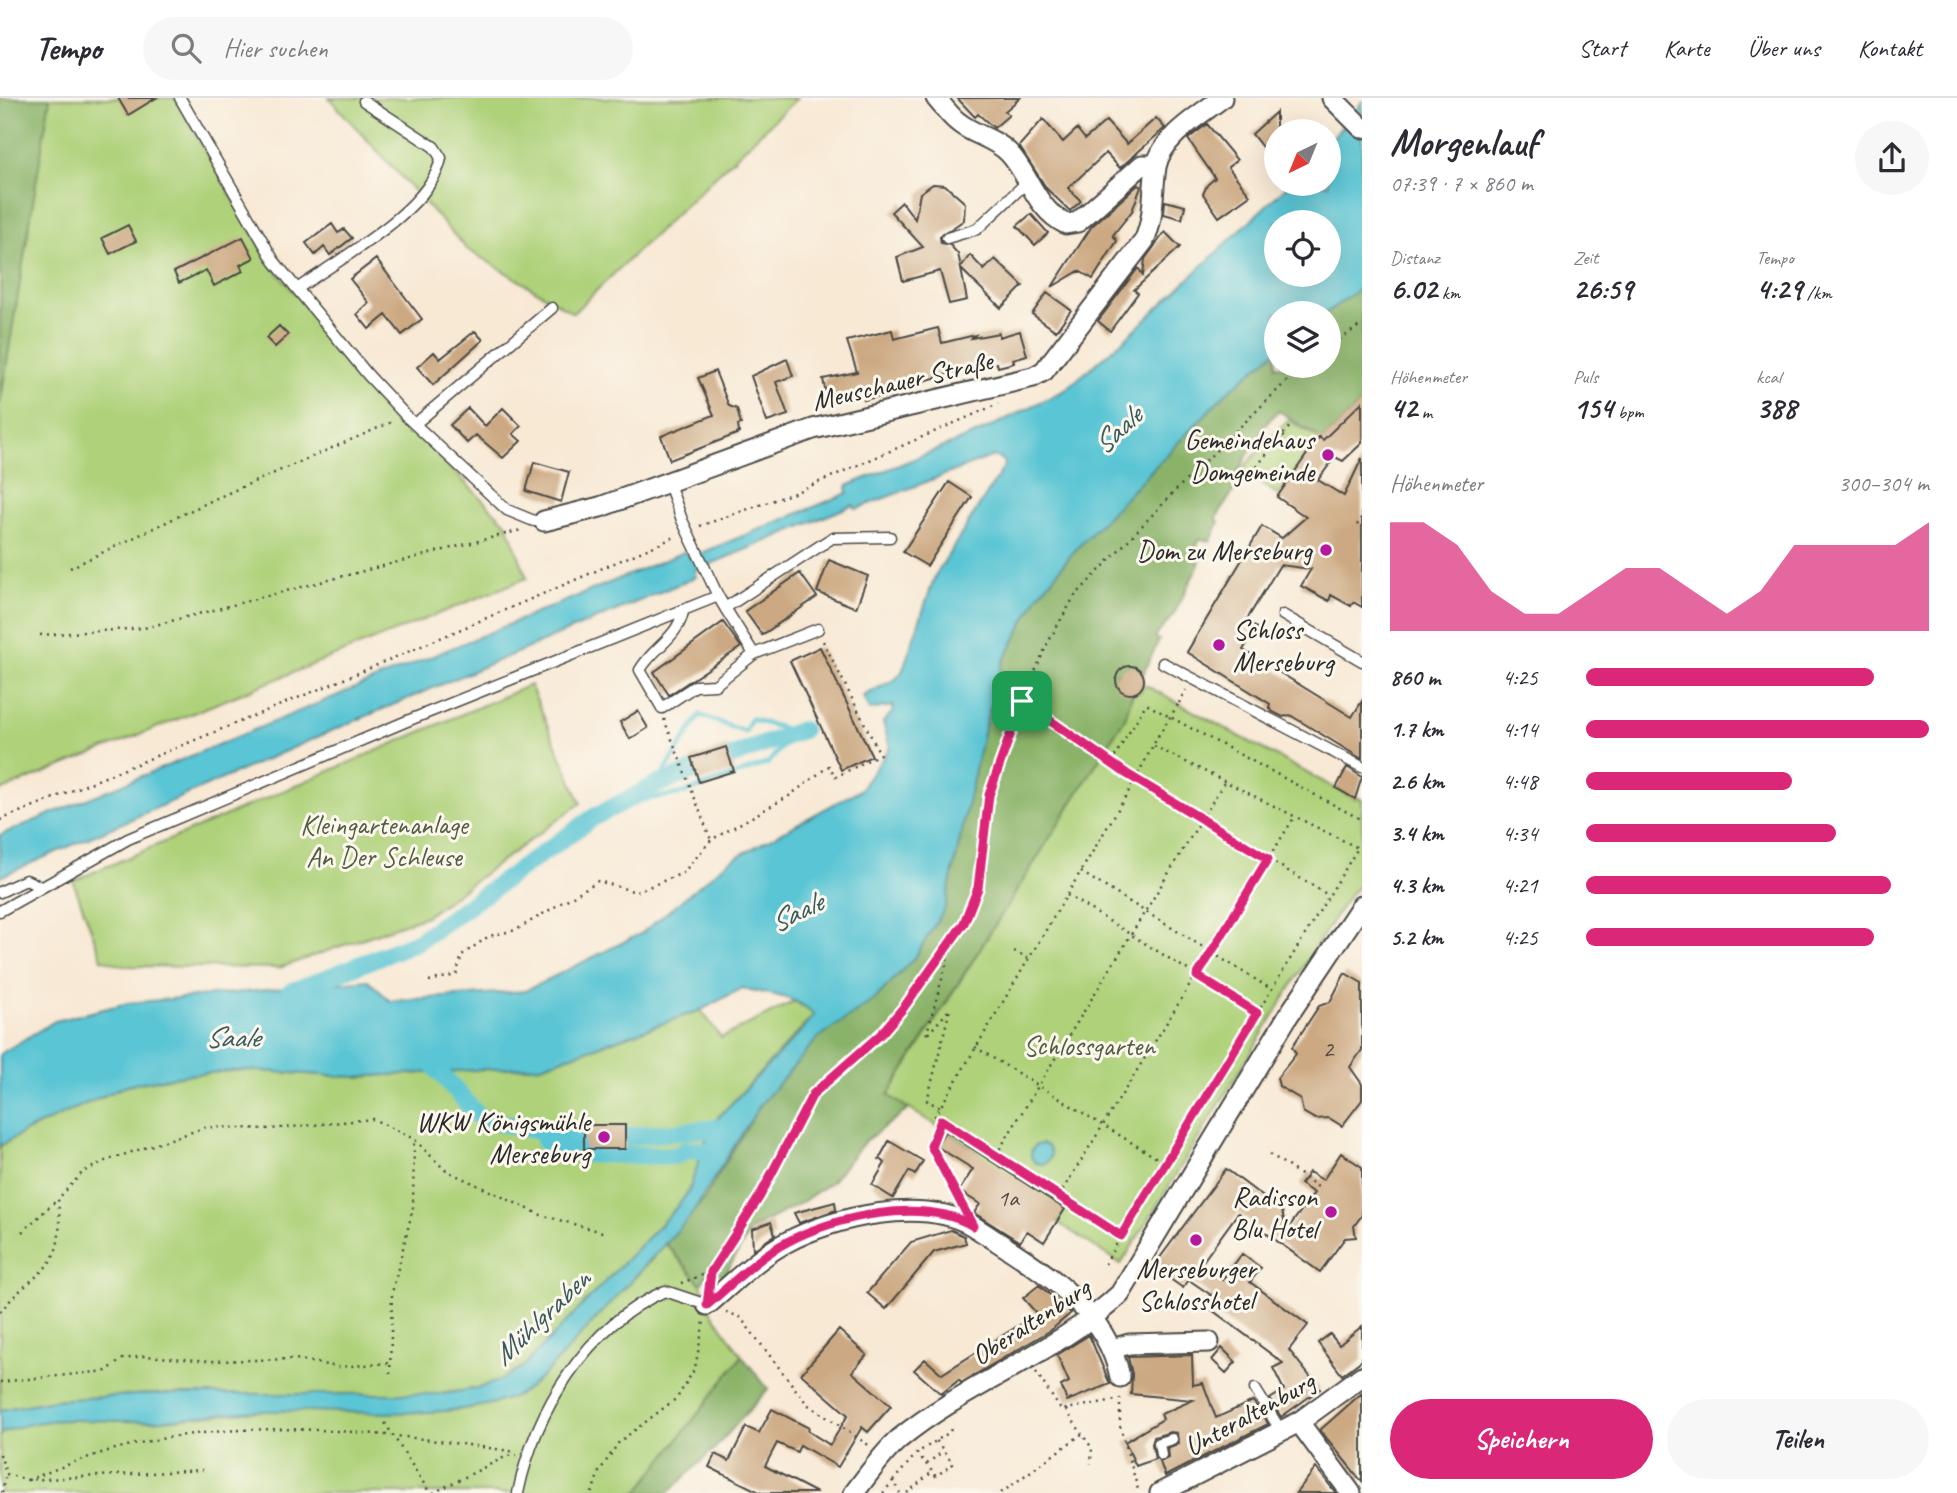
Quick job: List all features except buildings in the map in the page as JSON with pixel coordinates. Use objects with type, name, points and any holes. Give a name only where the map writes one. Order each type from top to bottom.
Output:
[{"type":"street","points":[[936,98],[957,122],[1008,152],[1026,183],[1054,216],[1072,225],[1131,172],[1142,165],[1156,165]]},
{"type":"street","name":"Meuschauer Straße","points":[[544,521],[600,507],[813,429],[1033,377],[1044,371],[1144,241],[1152,223],[1156,165],[1162,150],[1178,133],[1222,98]]},
{"type":"street","points":[[1333,99],[1362,128]]},
{"type":"street","name":"Oberaltenburg","points":[[854,1493],[899,1440],[1027,1357],[1094,1318],[1130,1280],[1281,1027],[1360,912]]},
{"type":"street","points":[[707,1305],[784,1243],[817,1228],[850,1219],[903,1212],[935,1212],[959,1218],[1042,1270],[1094,1318],[1112,1349],[1120,1377]]},
{"type":"street","points":[[1112,1349],[1129,1344],[1209,1342]]},
{"type":"street","name":"Unteraltenburg","points":[[1168,1485],[1299,1422],[1362,1376]]},
{"type":"street","points":[[1299,1422],[1351,1493]]},
{"type":"lane","points":[[180,98],[274,261],[297,289],[412,421],[507,510],[534,521],[544,521]]},
{"type":"lane","points":[[297,289],[414,206],[439,171],[441,158],[434,147],[364,102]]},
{"type":"lane","points":[[947,238],[977,229],[1026,183]]},
{"type":"lane","points":[[412,421],[552,308]]},
{"type":"lane","points":[[668,481],[687,531],[712,584],[754,654]]},
{"type":"lane","points":[[725,608],[832,538],[890,537]]},
{"type":"lane","points":[[0,911],[128,839],[718,596]]},
{"type":"lane","points":[[683,612],[680,625],[672,636],[647,656],[640,670],[662,708],[695,687],[715,685],[754,654],[818,629]]},
{"type":"lane","points":[[1283,615],[1362,661]]},
{"type":"lane","points":[[1163,663],[1362,767]]},
{"type":"lane","points":[[0,892],[26,880],[41,887]]},
{"type":"lane","points":[[518,1493],[529,1454],[545,1415],[570,1370],[617,1321],[646,1299],[665,1290],[707,1305]]},
{"type":"lane","points":[[1255,1389],[1281,1431]]},
{"type":"lane","points":[[1161,1455],[1159,1443],[1172,1439]]},
{"type":"path","points":[[1341,339],[1362,324]]},
{"type":"path","points":[[592,1493],[598,1472],[619,1442],[677,1398],[695,1367],[711,1272],[760,1196],[813,1094],[881,1034],[954,939],[972,908],[978,888],[989,795],[1022,701],[1048,642],[1074,597],[1205,460],[1290,378]]},
{"type":"path","points":[[0,820],[361,672],[687,531],[794,493],[1008,400]]},
{"type":"path","points":[[70,568],[352,437],[412,421]]},
{"type":"path","points":[[1252,472],[1291,425]]},
{"type":"path","points":[[1283,436],[1308,453]]},
{"type":"path","points":[[1357,525],[1362,517]]},
{"type":"path","points":[[40,635],[144,628],[518,531],[544,521]]},
{"type":"path","points":[[429,981],[456,975],[463,954],[489,936],[516,930],[598,881],[636,892],[683,873],[711,840],[789,796],[830,766],[836,777],[880,754],[818,629]]},
{"type":"path","points":[[1022,701],[1136,779],[1328,895]]},
{"type":"path","points":[[1121,1236],[935,1116],[1179,703]]},
{"type":"path","points":[[1111,763],[1146,704],[1362,820]]},
{"type":"path","points":[[662,708],[711,840]]},
{"type":"path","points":[[1105,1264],[1358,848],[1154,746]]},
{"type":"path","points":[[996,1155],[1225,781]]},
{"type":"path","points":[[1059,1196],[1295,816]]},
{"type":"path","points":[[1081,872],[1271,989]]},
{"type":"path","points":[[1067,895],[1257,1013]]},
{"type":"path","points":[[940,1107],[927,1101],[950,1009],[926,1036],[954,939]]},
{"type":"path","points":[[1014,951],[1028,958]]},
{"type":"path","points":[[975,1047],[1165,1163]]},
{"type":"path","points":[[22,1232],[83,1172],[153,1143],[207,1127],[271,1129],[373,1119],[414,1139],[445,1170],[541,1215],[607,1233]]},
{"type":"path","points":[[941,1120],[931,1146],[973,1226]]},
{"type":"path","points":[[390,1374],[392,1293],[413,1208],[414,1139]]},
{"type":"path","points":[[1270,1154],[1318,1187]]},
{"type":"path","points":[[0,1312],[47,1269],[58,1252],[61,1227],[58,1199]]},
{"type":"path","points":[[665,1290],[711,1272]]},
{"type":"path","points":[[707,1305],[740,1317],[807,1404],[884,1456]]},
{"type":"path","points":[[0,1382],[106,1371],[122,1359],[144,1356],[213,1362],[295,1359],[338,1367],[390,1363]]},
{"type":"path","points":[[1027,1357],[1056,1406],[1066,1410],[1120,1399]]},
{"type":"path","points":[[1120,1377],[1120,1426],[1139,1493]]},
{"type":"path","points":[[883,1493],[917,1453],[950,1432],[952,1425],[945,1409]]},
{"type":"path","points":[[1066,1410],[1092,1448],[1091,1464]]},
{"type":"path","points":[[385,1423],[431,1493],[507,1457],[529,1454]]},
{"type":"path","points":[[28,1480],[109,1451],[191,1436],[296,1427],[392,1433],[529,1454]]},
{"type":"path","points":[[1001,1493],[1082,1434]]},
{"type":"path","points":[[917,1453],[936,1476],[953,1464],[936,1440]]},
{"type":"path","points":[[926,1465],[943,1451]]},
{"type":"path","points":[[0,1454],[6,1474],[2,1493]]},
{"type":"path","points":[[6,1474],[28,1480],[203,1470]]},
{"type":"path","points":[[907,1493],[932,1472]]},
{"type":"path","points":[[893,1481],[901,1493]]},
{"type":"green space","points":[[0,98],[50,98],[0,404]]},
{"type":"green space","points":[[50,98],[175,98],[270,263],[390,408],[507,524],[527,578],[0,791],[0,404]]},
{"type":"green space","points":[[329,98],[797,98],[573,313],[467,249]]},
{"type":"green space","points":[[1362,287],[1362,402],[1323,440],[1279,411],[1267,422],[1233,480],[1238,484],[1216,518],[1219,522],[1211,541],[1200,539],[1193,555],[1200,562],[1174,614],[1155,637],[1159,640],[1142,676],[1136,668],[1127,666],[1117,673],[1119,684],[1132,695],[1125,718],[888,1095],[909,1109],[865,1141],[831,1182],[801,1203],[752,1228],[724,1276],[711,1269],[701,1284],[666,1244],[704,1199],[760,1105],[818,1037],[874,1000],[916,956],[945,908],[983,733],[1002,664],[1038,596],[1076,549],[1224,395],[1264,361],[1264,378],[1341,378],[1341,302]]},
{"type":"green space","points":[[1288,420],[1319,438],[1278,495],[1242,469]]},
{"type":"green space","name":"Kleingartenanlage An Der Schleuse","points":[[530,685],[581,803],[426,916],[279,968],[123,966],[102,959],[73,881]]},
{"type":"green space","name":"Schlossgarten","points":[[1145,685],[1355,799],[1357,797],[1362,800],[1362,884],[1350,894],[1318,943],[1121,1264],[1057,1222],[1064,1210],[981,1157],[975,1149],[888,1096],[1125,718],[1132,695],[1140,692]]},
{"type":"green space","points":[[795,1001],[814,1015],[711,1125],[689,1191],[676,1208],[525,1365],[504,1378],[474,1389],[439,1394],[149,1394],[54,1400],[0,1410],[0,1146],[26,1131],[127,1085],[185,1075],[244,1070],[354,1077],[541,1066],[701,1010],[721,1038]]},
{"type":"green space","points":[[666,1244],[701,1284],[707,1305],[742,1356],[639,1493],[0,1493],[0,1434],[19,1425],[50,1419],[148,1421],[257,1411],[440,1411],[517,1396],[545,1374]]},
{"type":"green space","points":[[742,1356],[768,1389],[716,1447],[668,1493],[637,1493]]},
{"type":"water","name":"Saale","points":[[1362,102],[1362,287],[1341,302],[1264,301],[1264,361],[1224,395],[1076,549],[1038,596],[1002,664],[983,733],[945,908],[916,956],[874,1000],[818,1038],[760,1105],[689,1218],[545,1374],[515,1396],[488,1405],[457,1410],[389,1413],[257,1411],[146,1421],[72,1420],[36,1423],[0,1434],[0,1410],[54,1400],[149,1394],[439,1394],[484,1386],[525,1365],[676,1208],[689,1191],[711,1125],[804,1028],[814,1015],[807,1008],[790,999],[742,988],[701,1010],[541,1066],[354,1077],[244,1070],[185,1075],[127,1085],[26,1131],[0,1146],[0,1054],[55,1021],[128,1003],[368,980],[390,1001],[525,991],[642,933],[729,861],[860,790],[890,748],[883,722],[892,713],[893,706],[869,710],[863,696],[896,679],[902,672],[935,576],[1005,465],[1003,460],[993,456],[856,509],[853,505],[694,571],[696,577],[331,731],[0,877],[0,835],[686,551],[689,558],[848,493],[847,486],[978,433],[1065,390],[1125,339],[1276,196],[1341,196],[1341,127]]},
{"type":"water","points":[[1041,1144],[1048,1147],[1051,1154],[1048,1161],[1041,1164],[1034,1161],[1031,1154],[1034,1147]]},
{"type":"waterway","points":[[624,803],[684,793],[768,763],[795,732],[751,719],[745,732],[700,715],[656,785]]},
{"type":"waterway","points":[[288,993],[417,942],[594,817],[656,785],[802,730]]},
{"type":"waterway","points":[[424,1055],[481,1119],[567,1137],[610,1138],[729,1127]]},
{"type":"waterway","points":[[544,1141],[582,1154],[676,1156],[686,1150],[716,1152]]},
{"type":"place","name":"Gemeindehaus Domgemeinde","points":[[1328,455]]},
{"type":"place","name":"Dom zu Merseburg","points":[[1326,550]]},
{"type":"place","name":"Schloss Merseburg","points":[[1219,645]]},
{"type":"place","name":"WKW Königsmühle Merseburg","points":[[604,1137]]},
{"type":"place","name":"Radisson Blu Hotel","points":[[1331,1212]]},
{"type":"place","name":"Merseburger Schlosshotel","points":[[1196,1240]]},
{"type":"route","points":[[1022,701],[1127,774],[1268,859],[1197,976],[1257,1013],[1121,1236],[941,1120],[933,1134],[931,1146],[973,1226],[959,1218],[935,1212],[903,1212],[850,1219],[817,1228],[784,1243],[707,1305],[707,1283],[711,1272],[760,1196],[813,1094],[835,1073],[862,1054],[881,1034],[954,939],[972,908],[978,888],[989,795],[1022,701]]},
{"type":"water label","name":"Mühlgraben","points":[[541,1317]]}]
